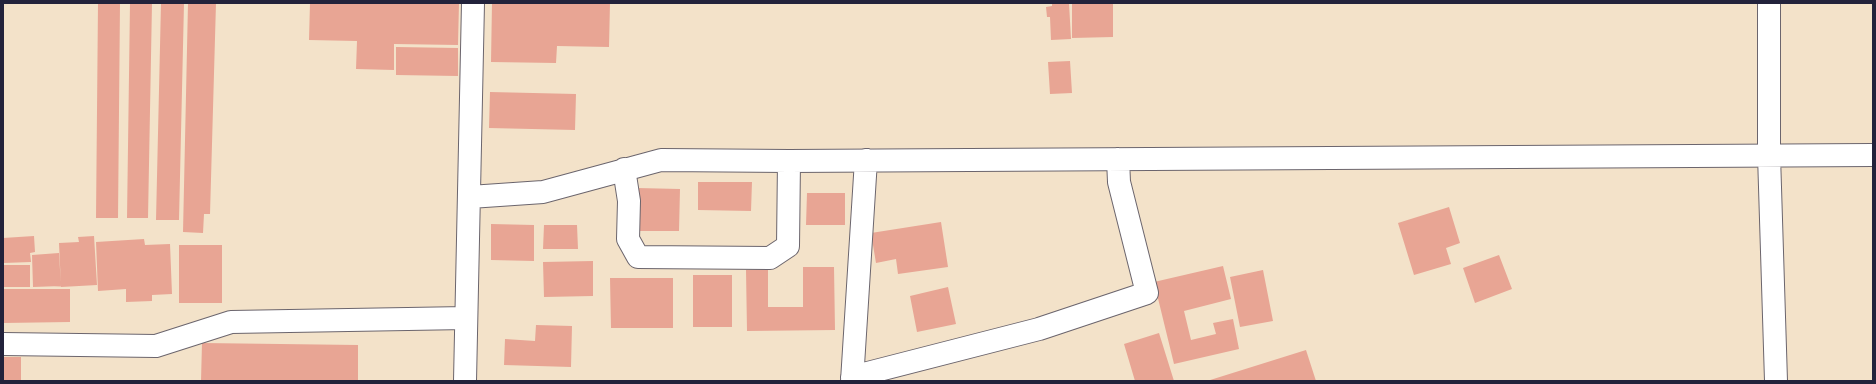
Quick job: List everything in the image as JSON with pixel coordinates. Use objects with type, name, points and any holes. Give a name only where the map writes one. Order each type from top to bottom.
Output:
[{"type":"street","points":[[465,381],[473,3]]},
{"type":"street","points":[[1769,3],[1769,155],[1776,381]]},
{"type":"street","points":[[470,197],[543,192],[660,160],[789,161],[1873,155]]},
{"type":"street","points":[[866,160],[852,379],[1039,329],[1147,293],[1119,182],[1118,159]]},
{"type":"street","points":[[624,169],[629,201],[628,239],[638,257],[770,258],[788,246],[789,161]]},
{"type":"street","points":[[3,344],[156,346],[231,322],[466,318]]},
{"type":"building","points":[[98,3],[120,3],[118,218],[96,218]]},
{"type":"building","points":[[130,3],[152,3],[148,218],[127,218]]},
{"type":"building","points":[[161,3],[184,3],[179,220],[156,220]]},
{"type":"building","points":[[188,3],[216,3],[210,214],[204,214],[203,233],[183,232]]},
{"type":"building","points":[[310,3],[459,3],[458,45],[394,44],[394,70],[356,69],[357,41],[309,40]]},
{"type":"building","points":[[492,3],[610,3],[609,47],[557,46],[556,63],[491,62]]},
{"type":"building","points":[[1052,3],[1069,3],[1071,39],[1051,40],[1050,17],[1047,17],[1046,7],[1052,6]]},
{"type":"building","points":[[1072,3],[1113,3],[1113,37],[1072,38]]},
{"type":"building","points":[[396,47],[458,48],[458,76],[396,75]]},
{"type":"building","points":[[1070,61],[1072,93],[1050,94],[1048,62]]},
{"type":"building","points":[[490,92],[576,94],[575,130],[489,128]]},
{"type":"building","points":[[698,182],[752,182],[751,211],[698,210]]},
{"type":"building","points":[[637,188],[680,189],[679,231],[637,231]]},
{"type":"building","points":[[807,193],[845,193],[845,225],[806,225]]},
{"type":"building","points":[[1449,207],[1460,243],[1446,248],[1451,264],[1414,275],[1398,223]]},
{"type":"building","points":[[941,222],[948,267],[898,274],[896,259],[876,263],[871,233]]},
{"type":"building","points":[[491,224],[534,225],[534,261],[491,260]]},
{"type":"building","points":[[544,225],[577,225],[578,249],[543,249]]},
{"type":"building","points":[[34,236],[35,252],[30,253],[31,262],[3,263],[3,238]]},
{"type":"building","points":[[94,236],[97,285],[61,287],[59,243],[79,242],[78,237]]},
{"type":"building","points":[[144,239],[145,245],[170,244],[172,294],[152,295],[152,301],[126,302],[126,289],[98,291],[96,242]]},
{"type":"building","points":[[179,245],[222,245],[222,303],[179,303]]},
{"type":"building","points":[[59,253],[61,286],[33,287],[32,255]]},
{"type":"building","points":[[1499,255],[1512,289],[1475,303],[1463,268]]},
{"type":"building","points":[[593,261],[593,296],[544,297],[543,262]]},
{"type":"building","points":[[3,265],[30,265],[30,287],[4,287]]},
{"type":"building","points":[[1223,266],[1231,299],[1184,311],[1191,340],[1216,334],[1213,323],[1233,319],[1239,349],[1174,364],[1154,282]]},
{"type":"building","points":[[803,267],[834,267],[835,330],[747,331],[746,270],[768,269],[768,307],[803,307]]},
{"type":"building","points":[[1263,270],[1273,321],[1240,327],[1230,277]]},
{"type":"building","points":[[693,275],[732,275],[732,327],[693,327]]},
{"type":"building","points":[[610,278],[673,278],[673,328],[611,328]]},
{"type":"building","points":[[948,287],[956,324],[917,332],[910,296]]},
{"type":"building","points":[[3,289],[70,289],[70,322],[3,323]]},
{"type":"building","points":[[536,325],[572,326],[571,367],[504,365],[505,339],[535,341]]},
{"type":"building","points":[[1159,333],[1174,381],[1135,381],[1124,344]]},
{"type":"building","points":[[202,343],[358,345],[358,381],[201,381]]},
{"type":"building","points":[[1306,350],[1316,381],[1207,381]]},
{"type":"building","points":[[3,357],[21,357],[21,381],[3,381]]}]
